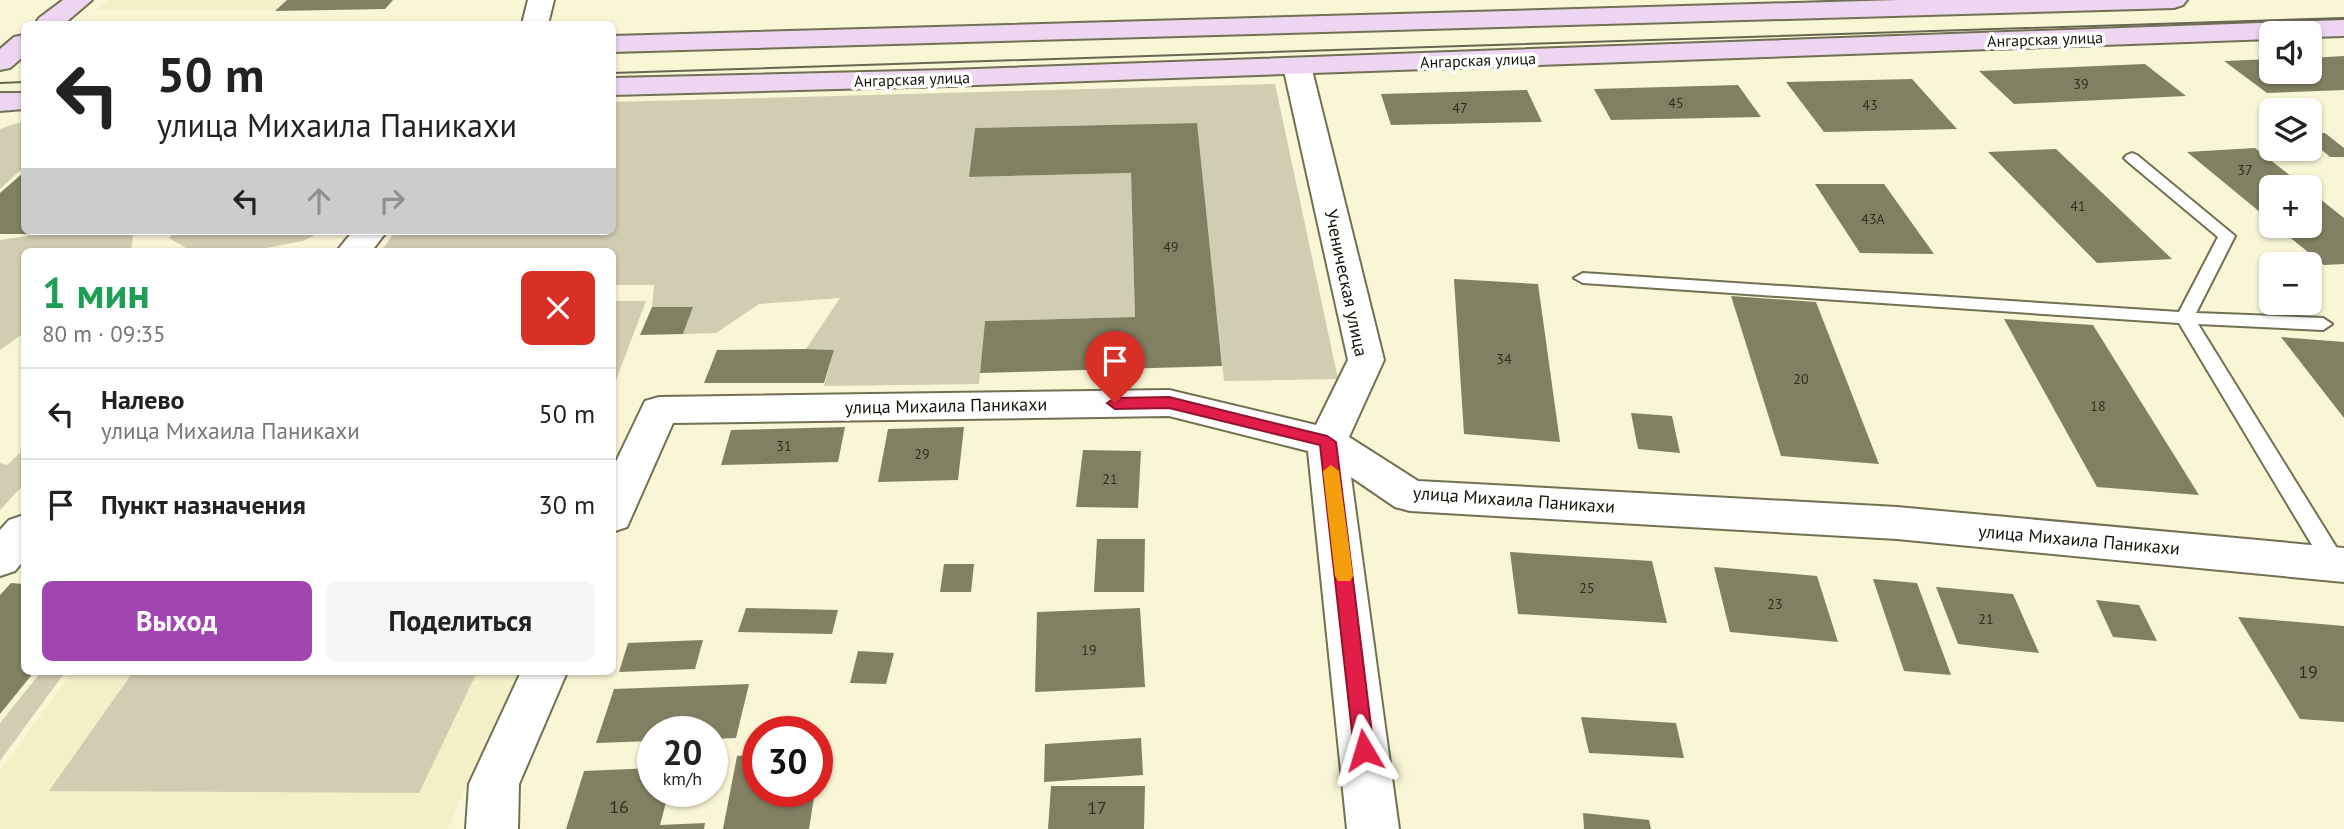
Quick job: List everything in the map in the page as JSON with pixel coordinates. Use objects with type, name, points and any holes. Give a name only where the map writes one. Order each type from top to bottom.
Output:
[{"type":"main road","points":[[52,21],[79,0]]},
{"type":"main road","name":"Ангарская улица","points":[[616,44],[1802,5],[2174,0]]},
{"type":"main road","points":[[1802,5],[1852,46]]},
{"type":"main road","name":"Ангарская улица","points":[[616,87],[1297,66],[2344,28]]},
{"type":"main road","points":[[0,63],[21,46]]},
{"type":"main road","points":[[0,63],[21,62]]},
{"type":"main road","points":[[0,102],[21,101]]},
{"type":"street","points":[[536,21],[541,0]]},
{"type":"street","name":"Ученическая улица","points":[[1297,66],[1366,360],[1327,442]]},
{"type":"street","name":"улица Михаила Паникахи","points":[[616,507],[659,410],[1169,402],[1327,442],[1410,496],[1897,523],[2339,564]]},
{"type":"street","points":[[1327,442],[1373,829]]},
{"type":"street","points":[[0,559],[21,534]]},
{"type":"street","points":[[492,829],[494,784],[543,675]]},
{"type":"lane","points":[[2132,158],[2227,236],[2185,318]]},
{"type":"lane","points":[[1583,278],[2185,318],[2323,324]]},
{"type":"lane","points":[[2185,318],[2339,564]]},
{"type":"shaded area","points":[[109,0],[393,0],[385,9],[96,10]]},
{"type":"shaded area","points":[[1275,84],[1338,379],[1224,381],[1196,123],[975,128],[969,177],[1131,173],[1135,317],[985,321],[979,384],[824,386],[834,350],[806,349],[840,298],[759,304],[716,333],[683,334],[693,307],[652,307],[654,285],[616,285],[616,248],[383,248],[393,235],[616,235],[616,102]]},
{"type":"shaded area","points":[[21,122],[21,170],[0,189],[0,129]]},
{"type":"shaded area","points":[[133,235],[131,248],[21,248],[21,335],[0,350],[0,240],[28,236]]},
{"type":"shaded area","points":[[171,235],[315,235],[303,241],[266,248],[186,248],[169,238]]},
{"type":"shaded area","points":[[616,301],[646,301],[616,380]]},
{"type":"shaded area","points":[[21,452],[21,487],[0,510],[0,463],[7,465]]},
{"type":"shaded area","points":[[39,675],[63,675],[0,761],[0,723]]},
{"type":"shaded area","points":[[70,675],[517,675],[447,829],[0,829],[0,771]]},
{"type":"shaded area","points":[[131,675],[476,675],[419,793],[49,791]]},
{"type":"building","points":[[287,0],[393,0],[385,9],[275,11]]},
{"type":"building","points":[[2344,56],[2344,90],[2267,93],[2224,61],[2259,60],[2259,84],[2322,84],[2322,57]]},
{"type":"building","points":[[2145,64],[2186,96],[2014,104],[1979,71]]},
{"type":"building","points":[[1912,79],[1957,129],[1824,132],[1786,82]]},
{"type":"building","points":[[1738,85],[1761,117],[1611,120],[1594,89]]},
{"type":"building","points":[[1527,90],[1542,122],[1391,125],[1381,94]]},
{"type":"building","points":[[1197,123],[1222,366],[980,373],[985,321],[1135,317],[1131,173],[969,177],[975,128]]},
{"type":"building","points":[[2322,133],[2344,148],[2344,157],[2330,157],[2322,150]]},
{"type":"building","points":[[2255,148],[2259,151],[2259,161],[2272,161],[2290,175],[2259,175],[2259,211],[2187,152]]},
{"type":"building","points":[[2056,149],[2172,259],[2097,263],[1988,152]]},
{"type":"building","points":[[21,175],[21,234],[0,234],[0,193]]},
{"type":"building","points":[[1815,184],[1884,184],[1934,254],[1860,253]]},
{"type":"building","points":[[2322,201],[2344,218],[2344,264],[2324,265],[2322,252],[2308,252],[2291,238],[2322,238]]},
{"type":"building","points":[[1454,279],[1538,284],[1560,442],[1464,434]]},
{"type":"building","points":[[1731,296],[1816,302],[1879,464],[1781,456]]},
{"type":"building","points":[[652,307],[693,307],[683,334],[640,335]]},
{"type":"building","points":[[2004,319],[2093,325],[2199,495],[2097,487]]},
{"type":"building","points":[[2281,337],[2344,342],[2344,418]]},
{"type":"building","points":[[717,350],[834,350],[824,383],[704,383]]},
{"type":"building","points":[[1631,413],[1672,416],[1680,453],[1638,449]]},
{"type":"building","points":[[845,427],[838,462],[721,465],[731,430]]},
{"type":"building","points":[[964,427],[958,480],[878,482],[888,429]]},
{"type":"building","points":[[1083,450],[1141,451],[1138,508],[1076,507]]},
{"type":"building","points":[[1097,539],[1145,539],[1144,592],[1094,592]]},
{"type":"building","points":[[1510,552],[1652,561],[1667,623],[1518,614]]},
{"type":"building","points":[[944,564],[974,564],[971,592],[940,592]]},
{"type":"building","points":[[1714,567],[1817,576],[1838,642],[1730,632]]},
{"type":"building","points":[[1873,579],[1917,583],[1951,675],[1904,671]]},
{"type":"building","points":[[11,583],[21,584],[21,675],[32,675],[0,714],[0,595]]},
{"type":"building","points":[[1936,587],[2013,594],[2039,653],[1958,644]]},
{"type":"building","points":[[2096,600],[2139,605],[2157,641],[2113,637]]},
{"type":"building","points":[[746,608],[838,610],[832,634],[738,632]]},
{"type":"building","points":[[1140,608],[1145,687],[1035,692],[1037,612]]},
{"type":"building","points":[[2238,617],[2344,626],[2344,722],[2300,719]]},
{"type":"building","points":[[703,640],[695,669],[619,672],[628,643]]},
{"type":"building","points":[[858,651],[894,653],[886,684],[850,683]]},
{"type":"building","points":[[749,684],[736,738],[728,738],[728,716],[637,716],[637,742],[596,743],[614,689]]},
{"type":"building","points":[[1581,717],[1676,723],[1684,758],[1589,753]]},
{"type":"building","points":[[1141,738],[1143,775],[1044,782],[1045,744]]},
{"type":"building","points":[[737,756],[742,756],[742,807],[812,807],[809,829],[723,829]]},
{"type":"building","points":[[637,769],[637,807],[665,807],[660,825],[705,823],[704,829],[566,829],[584,771]]},
{"type":"building","points":[[1051,786],[1145,786],[1144,829],[1048,829]]},
{"type":"building","points":[[1583,813],[1649,820],[1651,829],[1584,829]]},
{"type":"tram line","points":[[616,73],[2344,18]]},
{"type":"tram line","points":[[0,83],[21,82]]},
{"type":"slow traffic","points":[[1331,471],[1344,576]]},
{"type":"route","points":[[1115,403],[1169,402],[1327,442],[1364,750]]}]
